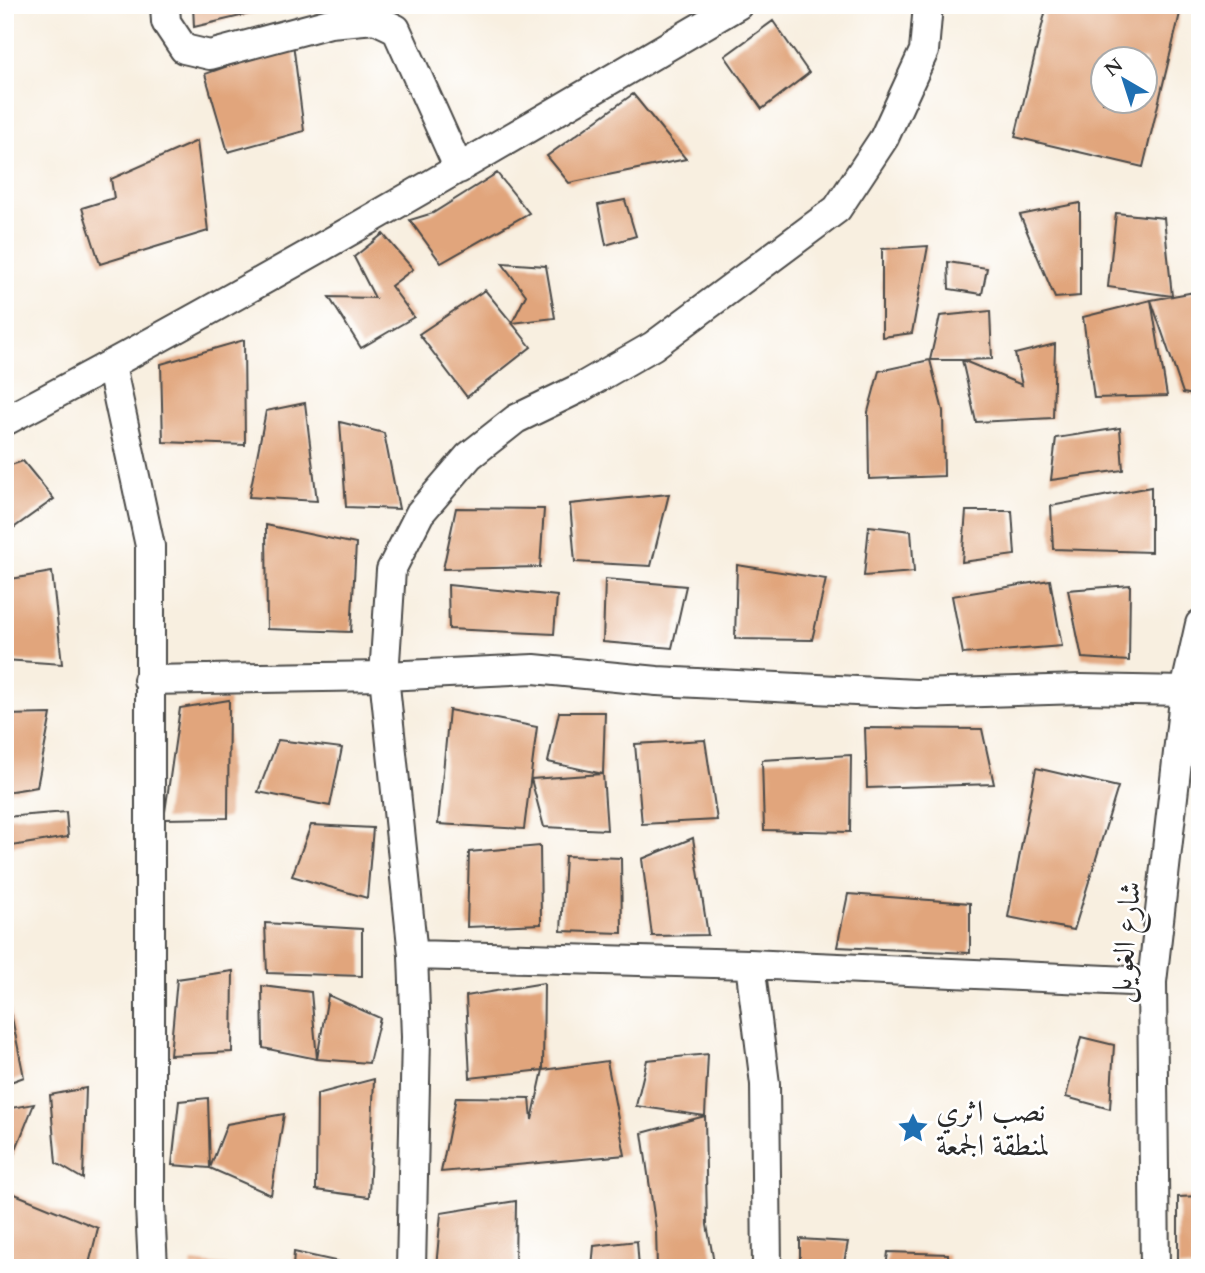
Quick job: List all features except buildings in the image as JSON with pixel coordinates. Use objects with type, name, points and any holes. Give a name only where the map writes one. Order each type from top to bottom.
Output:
[{"type":"street","points":[[165,5],[166,22],[184,50],[210,55],[330,23],[375,19],[396,29],[459,169]]},
{"type":"street","points":[[5,421],[111,365],[459,169],[738,5]]},
{"type":"street","points":[[411,1268],[416,1037],[413,954],[384,676],[391,570],[420,513],[469,456],[516,419],[580,388],[653,346],[836,209],[884,138],[924,51],[928,5]]},
{"type":"street","points":[[111,365],[150,546],[150,1207],[153,1268]]},
{"type":"street","name":"شارع الغويل","points":[[1155,1268],[1152,982],[1185,691],[1200,624]]},
{"type":"street","points":[[148,680],[384,676],[534,669],[657,681],[916,694],[1081,689],[1185,691]]},
{"type":"street","points":[[413,954],[750,964],[1152,982]]},
{"type":"street","points":[[750,964],[765,1084],[764,1216],[767,1268]]},
{"type":"place","name":"نصب اثري لمنطقة الجمعة","points":[[913,1128]]}]
